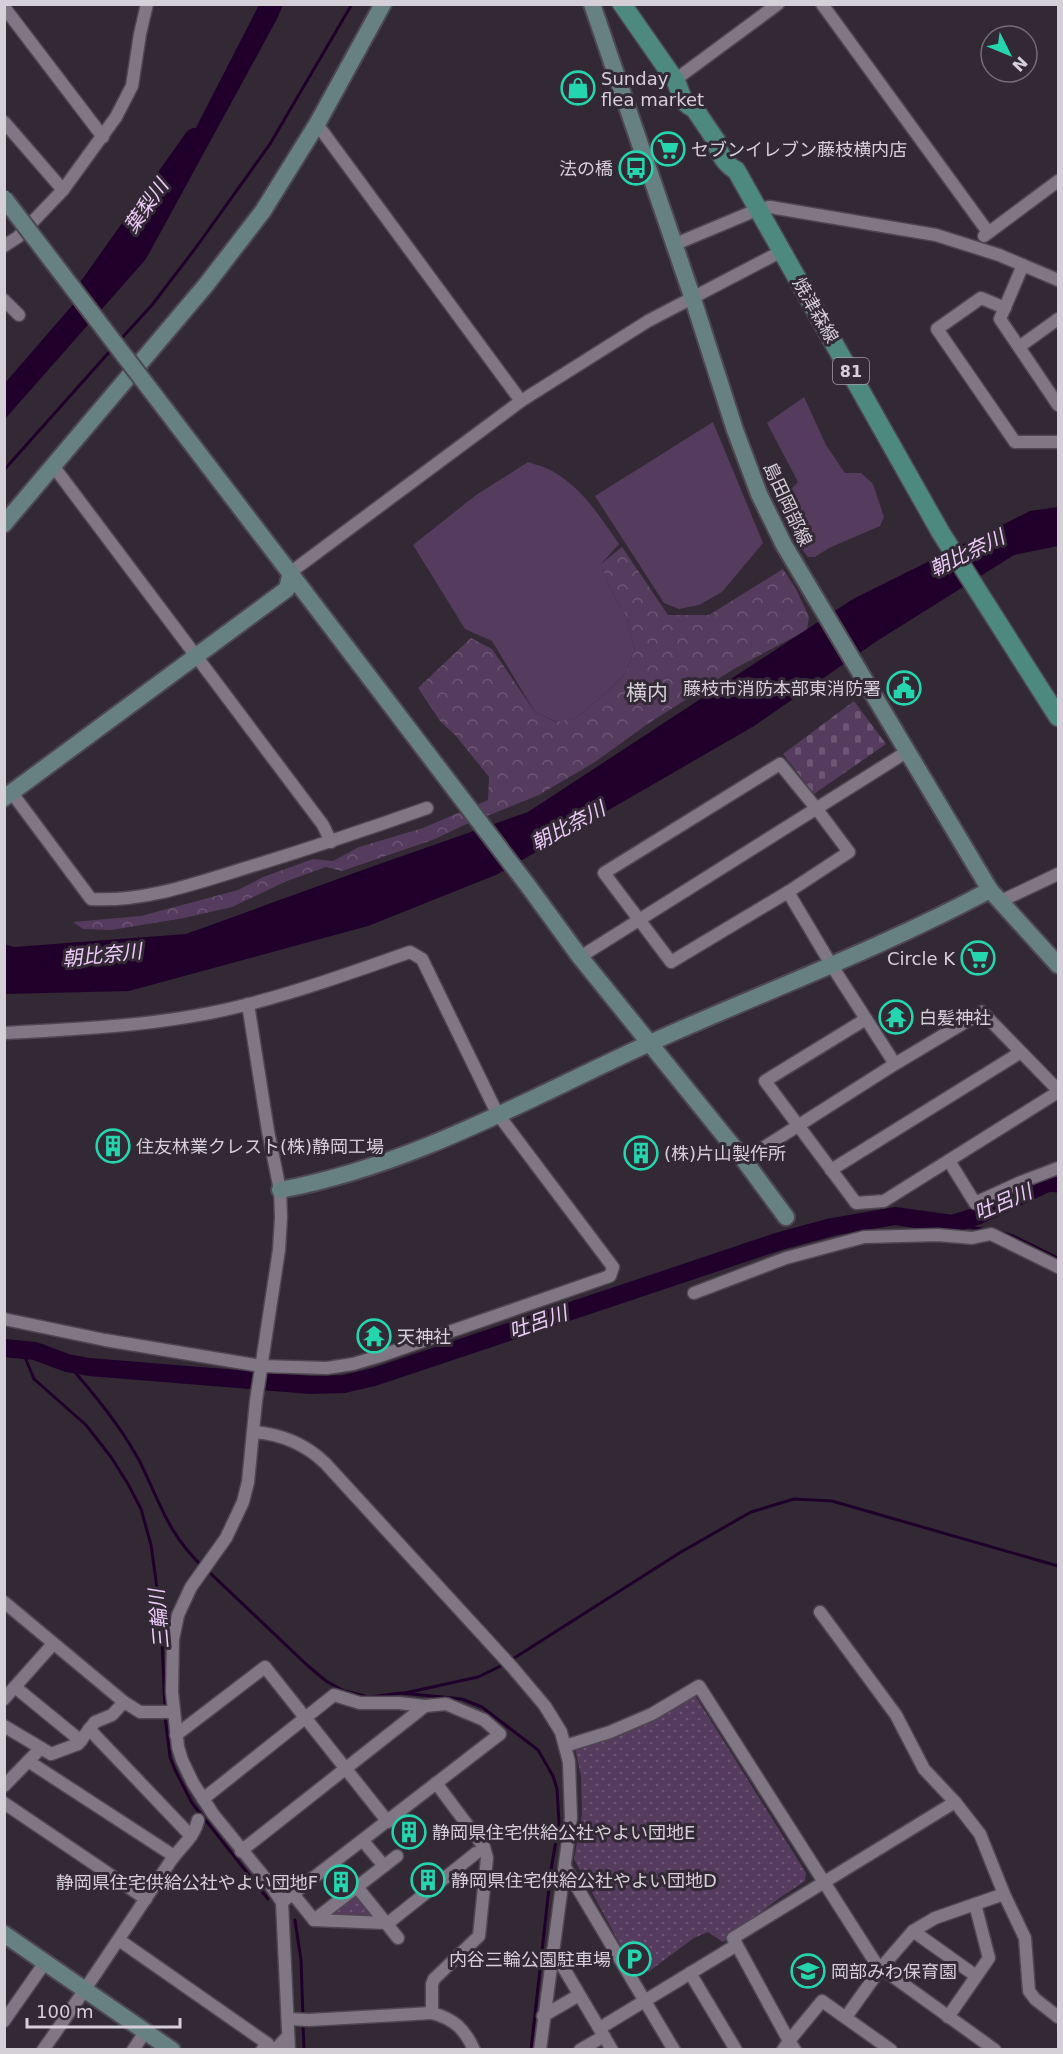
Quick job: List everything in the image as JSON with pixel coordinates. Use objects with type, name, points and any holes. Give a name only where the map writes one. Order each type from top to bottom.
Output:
[{"type":"main road","name":"焼津森線","points":[[622,4],[675,80],[680,88],[681,96],[689,106],[694,108],[731,168],[736,170],[941,533],[1059,717]]},
{"type":"street","points":[[20,4],[6,13],[103,137]]},
{"type":"street","points":[[4,246],[18,237],[63,190],[116,117],[132,86],[147,4]]},
{"type":"street","points":[[4,524],[206,285],[263,211],[317,124],[383,4]]},
{"type":"street","name":"島田岡部線","points":[[592,4],[693,299],[735,430],[759,494],[821,611],[994,896],[1059,965]]},
{"type":"street","points":[[675,80],[778,4]]},
{"type":"street","points":[[822,4],[988,231]]},
{"type":"street","points":[[4,122],[63,190]]},
{"type":"street","points":[[317,124],[521,401]]},
{"type":"street","points":[[975,246],[988,231],[1059,181]]},
{"type":"street","points":[[4,198],[529,886],[580,957],[744,1160],[786,1217]]},
{"type":"street","points":[[674,245],[759,209],[770,207],[912,231],[975,246],[1059,280]]},
{"type":"street","points":[[288,569],[521,401],[648,321],[782,251]]},
{"type":"street","points":[[1023,265],[1000,319],[1059,405]]},
{"type":"street","points":[[1005,308],[981,298],[937,329],[1015,442],[1059,442]]},
{"type":"street","points":[[4,300],[19,315]]},
{"type":"street","points":[[1019,346],[1059,319]]},
{"type":"street","points":[[54,467],[322,825],[330,842]]},
{"type":"street","points":[[288,569],[287,589],[8,795],[91,899],[110,900],[174,890],[330,842],[427,808]]},
{"type":"street","points":[[580,957],[908,751]]},
{"type":"street","points":[[780,764],[849,852],[788,892],[671,962],[604,873],[780,764]]},
{"type":"street","points":[[280,1190],[341,1177],[379,1165],[499,1115],[651,1043],[994,896],[1059,874]]},
{"type":"street","points":[[788,892],[895,1064]]},
{"type":"street","points":[[4,1033],[80,1029],[164,1020],[248,1004],[337,978],[410,952],[422,959],[499,1115],[613,1267],[610,1276],[353,1364],[327,1368],[261,1366],[105,1340],[4,1319]]},
{"type":"street","points":[[248,1004],[268,1131],[280,1190],[282,1216],[279,1251],[256,1401],[248,1482],[243,1502],[226,1538],[183,1601],[175,1626],[166,1712],[176,1735],[182,1761],[203,1799],[282,1902],[289,2019],[288,2043],[275,2049]]},
{"type":"street","points":[[744,1160],[798,1125],[895,1064],[982,1012],[1059,1091],[884,1201],[856,1203],[831,1170],[798,1125],[765,1081],[866,1019]]},
{"type":"street","points":[[831,1170],[1021,1052]]},
{"type":"street","points":[[949,1161],[975,1203],[1059,1168]]},
{"type":"street","points":[[694,1293],[786,1258],[864,1237],[938,1235],[972,1238],[991,1234],[1059,1267]]},
{"type":"street","points":[[253,1432],[282,1437],[315,1454],[403,1546],[513,1668],[561,1731],[569,1762],[571,1818],[540,2049]]},
{"type":"street","points":[[5,1605],[124,1702],[140,1712],[166,1712]]},
{"type":"street","points":[[820,1612],[896,1715],[924,1769],[955,1802],[980,1834],[1004,1894],[1025,1938],[1029,1991],[1035,1999],[1059,2017]]},
{"type":"street","points":[[4,1699],[53,1644]]},
{"type":"street","points":[[176,1735],[265,1667],[388,1822]]},
{"type":"street","points":[[565,1746],[610,1732],[652,1714],[699,1686],[875,1962],[995,2049]]},
{"type":"street","points":[[15,1687],[81,1740]]},
{"type":"street","points":[[203,1799],[334,1695],[360,1703],[425,1706],[446,1704],[484,1720],[500,1734],[282,1902]]},
{"type":"street","points":[[4,1726],[51,1754],[78,1744],[95,1722],[112,1715],[124,1702]]},
{"type":"street","points":[[241,1851],[425,1706]]},
{"type":"street","points":[[89,1729],[191,1836]]},
{"type":"street","points":[[4,1786],[41,1748]]},
{"type":"street","points":[[28,1761],[174,1856]]},
{"type":"street","points":[[432,2013],[434,1979],[478,1936],[487,1858],[484,1847],[436,1783]]},
{"type":"street","points":[[891,2049],[822,2001],[789,2047],[732,1938],[955,1802]]},
{"type":"street","points":[[4,1803],[146,1899]]},
{"type":"street","points":[[43,2049],[86,1989],[174,1856],[197,1829],[198,1820]]},
{"type":"street","points":[[363,1841],[384,1866]]},
{"type":"street","points":[[293,1894],[314,1920],[386,1924],[476,1853]]},
{"type":"street","points":[[314,1920],[397,1856]]},
{"type":"street","points":[[565,1867],[674,2049]]},
{"type":"street","points":[[357,1887],[399,1938]]},
{"type":"street","points":[[846,2018],[881,1968],[913,1931],[935,1918],[1004,1894]]},
{"type":"street","points":[[948,2017],[989,1958],[975,1904]]},
{"type":"street","points":[[913,1931],[976,1976]]},
{"type":"street","points":[[4,1934],[172,2049]]},
{"type":"street","points":[[119,1940],[268,2044],[262,2049]]},
{"type":"street","points":[[580,2049],[645,2000],[735,1946]]},
{"type":"street","points":[[553,1950],[612,2049]]},
{"type":"street","points":[[4,2020],[46,1961]]},
{"type":"street","points":[[690,1973],[736,2049]]},
{"type":"street","points":[[543,2016],[579,1995]]},
{"type":"street","points":[[289,2019],[309,2020],[432,2013],[456,2023],[464,2030],[474,2049]]},
{"type":"street","points":[[133,2049],[145,2032]]},
{"type":"green space","points":[[804,397],[826,445],[845,473],[861,473],[873,484],[884,517],[880,526],[829,548],[815,557],[808,557],[797,543],[770,485],[770,475],[789,491],[798,482],[767,423]]},
{"type":"green space","points":[[713,422],[763,543],[722,592],[699,605],[679,609],[664,603],[595,496]]},
{"type":"green space","points":[[528,462],[551,470],[574,487],[591,505],[619,544],[601,564],[610,588],[627,618],[635,650],[625,674],[607,692],[576,718],[557,722],[535,712],[492,641],[465,629],[413,545],[476,495]]},
{"type":"green space","points":[[622,547],[668,615],[709,615],[783,569],[796,589],[809,617],[807,630],[734,669],[649,723],[595,762],[539,795],[435,839],[342,871],[326,867],[287,881],[232,907],[184,918],[111,930],[83,929],[73,922],[141,916],[238,890],[263,877],[313,859],[333,861],[359,847],[423,828],[488,800],[489,777],[456,736],[440,721],[418,688],[471,638],[492,649],[535,712],[556,722],[576,718],[625,674],[635,650],[627,618],[610,588],[601,564]]},
{"type":"green space","points":[[854,701],[886,744],[814,794],[783,754]]},
{"type":"green space","points":[[693,1692],[806,1873],[805,1881],[723,1942],[708,1932],[694,1938],[648,1972],[633,1945],[623,1950],[574,1859],[582,1814],[581,1776],[574,1744]]},
{"type":"green space","points":[[357,1893],[376,1919],[325,1918]]},
{"type":"water","points":[[259,5],[283,5],[146,259],[5,419],[5,383],[152,213]]},
{"type":"water","name":"朝比奈川","points":[[1058,507],[1058,546],[1014,555],[877,641],[754,726],[498,874],[368,926],[129,991],[5,994],[4,944],[14,947],[186,934],[528,812],[853,599],[1030,511]]},
{"type":"waterway","points":[[120,340],[152,305],[270,144],[352,4]]},
{"type":"waterway","name":"葉梨川","points":[[80,298],[194,137]]},
{"type":"waterway","points":[[4,470],[111,350]]},
{"type":"waterway","name":"吐呂川","points":[[4,1348],[35,1351],[67,1363],[89,1367],[311,1385],[344,1384],[374,1377],[780,1241],[832,1227],[895,1216],[952,1224],[977,1216],[1058,1178]]},
{"type":"waterway","points":[[1032,1189],[1058,1191]]},
{"type":"waterway","points":[[952,1224],[987,1230]]},
{"type":"waterway","points":[[1003,1233],[1058,1258]]},
{"type":"waterway","name":"三輪川","points":[[22,1350],[34,1379],[86,1425],[111,1457],[141,1509],[151,1545],[161,1617],[165,1709]]},
{"type":"waterway","points":[[67,1363],[115,1422],[139,1460],[172,1529],[203,1567]]},
{"type":"waterway","points":[[511,1660],[681,1552],[751,1512],[794,1499],[832,1501],[1058,1566]]},
{"type":"waterway","points":[[208,1571],[307,1665],[326,1681],[344,1691],[369,1697],[402,1693],[462,1699],[482,1707],[538,1750],[553,1776],[557,1789],[559,1823],[551,1870],[531,2050]]},
{"type":"waterway","points":[[405,1693],[478,1677],[505,1664]]},
{"type":"waterway","name":"三輪川","points":[[165,1716],[170,1757],[192,1803],[268,1899]]},
{"type":"waterway","name":"三輪川","points":[[295,1920],[301,1960],[303,2018]]},
{"type":"waterway","name":"三輪川","points":[[303,2024],[304,2050]]},
{"type":"place","name":"Sunday flea market","points":[[578,88]]},
{"type":"place","name":"セブンイレブン藤枝横内店","points":[[668,149]]},
{"type":"place","name":"法の橋","points":[[636,168]]},
{"type":"place","name":"藤枝市消防本部東消防署","points":[[904,688]]},
{"type":"place","name":"Circle K","points":[[978,958]]},
{"type":"place","name":"白髪神社","points":[[896,1017]]},
{"type":"place","name":"住友林業クレスト(株)静岡工場","points":[[113,1146]]},
{"type":"place","name":"(株)片山製作所","points":[[641,1153]]},
{"type":"place","name":"天神社","points":[[374,1336]]},
{"type":"place","name":"静岡県住宅供給公社やよい団地E","points":[[409,1832]]},
{"type":"place","name":"静岡県住宅供給公社やよい団地D","points":[[428,1880]]},
{"type":"place","name":"静岡県住宅供給公社やよい団地F","points":[[341,1882]]},
{"type":"place","name":"内谷三輪公園駐車場","points":[[634,1959]]},
{"type":"place","name":"岡部みわ保育園","points":[[808,1971]]},
{"type":"district","name":"横内","points":[[647,693]]}]
